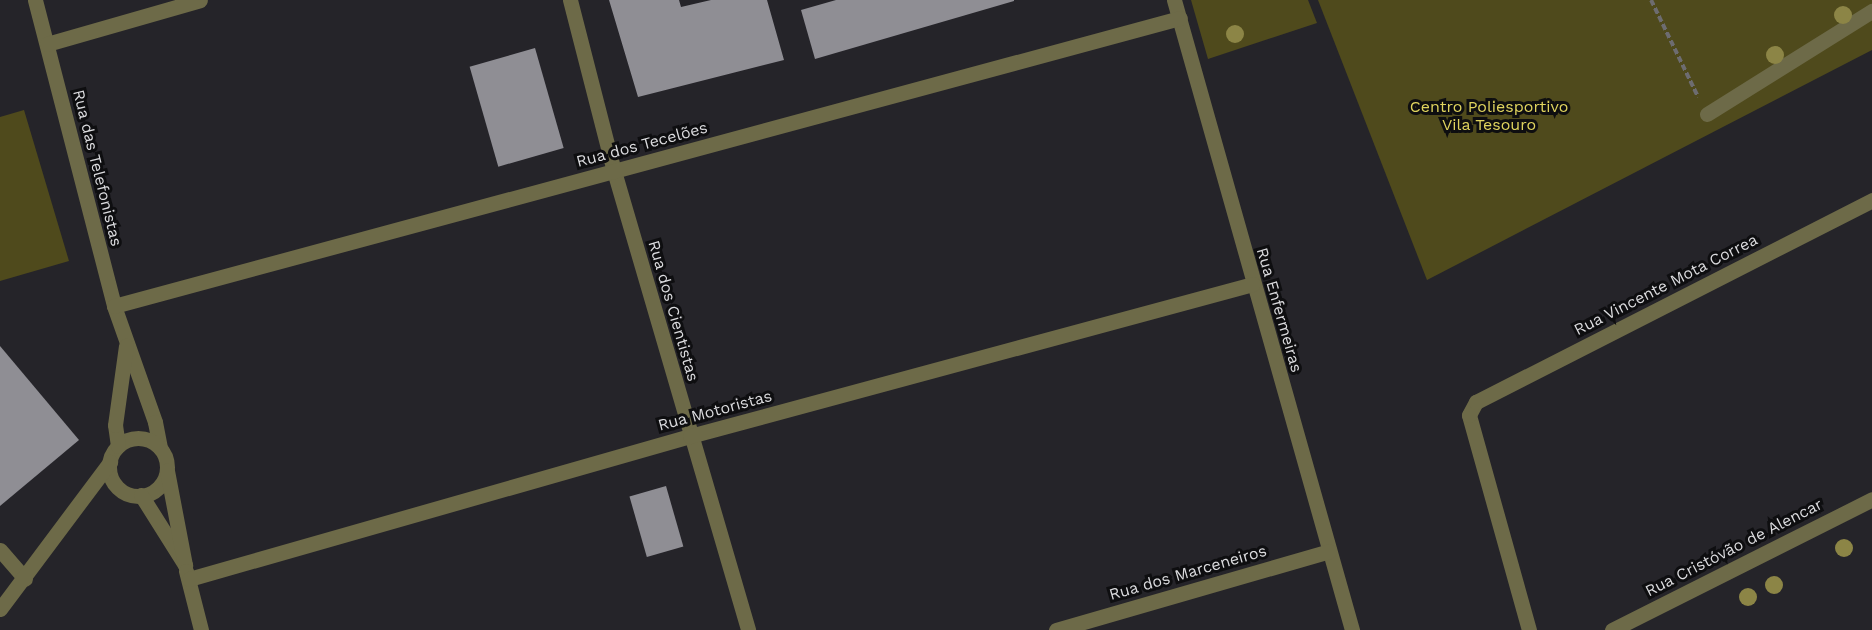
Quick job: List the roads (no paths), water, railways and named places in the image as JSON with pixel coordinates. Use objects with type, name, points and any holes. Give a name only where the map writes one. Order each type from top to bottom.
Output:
[{"type":"street","name":"Rua das Telefonistas","points":[[35,0],[114,306],[155,422],[160,447]]},
{"type":"street","points":[[47,44],[200,0]]},
{"type":"street","name":"Rua dos Cientistas","points":[[570,0],[614,171],[748,630]]},
{"type":"street","name":"Rua Enfermeiras","points":[[1174,0],[1352,630]]},
{"type":"street","points":[[1707,114],[1872,11]]},
{"type":"street","name":"Rua dos Tecelões","points":[[114,306],[1180,18]]},
{"type":"street","name":"Rua Vincente Mota Correa","points":[[1529,630],[1469,415],[1476,402],[1872,200]]},
{"type":"street","name":"Rua Motoristas","points":[[187,572],[1253,284]]},
{"type":"street","points":[[0,609],[25,579],[110,462],[118,446],[115,425],[127,343]]},
{"type":"street","points":[[118,446],[144,438],[160,447],[201,630]]},
{"type":"street","points":[[110,462],[116,486],[141,495],[187,572]]},
{"type":"street","points":[[141,495],[158,488],[167,471]]},
{"type":"street","name":"Rua Cristóvão de Alencar","points":[[1612,630],[1872,499]]},
{"type":"street","points":[[0,550],[25,579]]},
{"type":"street","name":"Rua dos Marceneiros","points":[[1056,630],[1329,551]]},
{"type":"park label","name":"Centro Poliesportivo Vila Tesouro","points":[[1489,116]]}]
